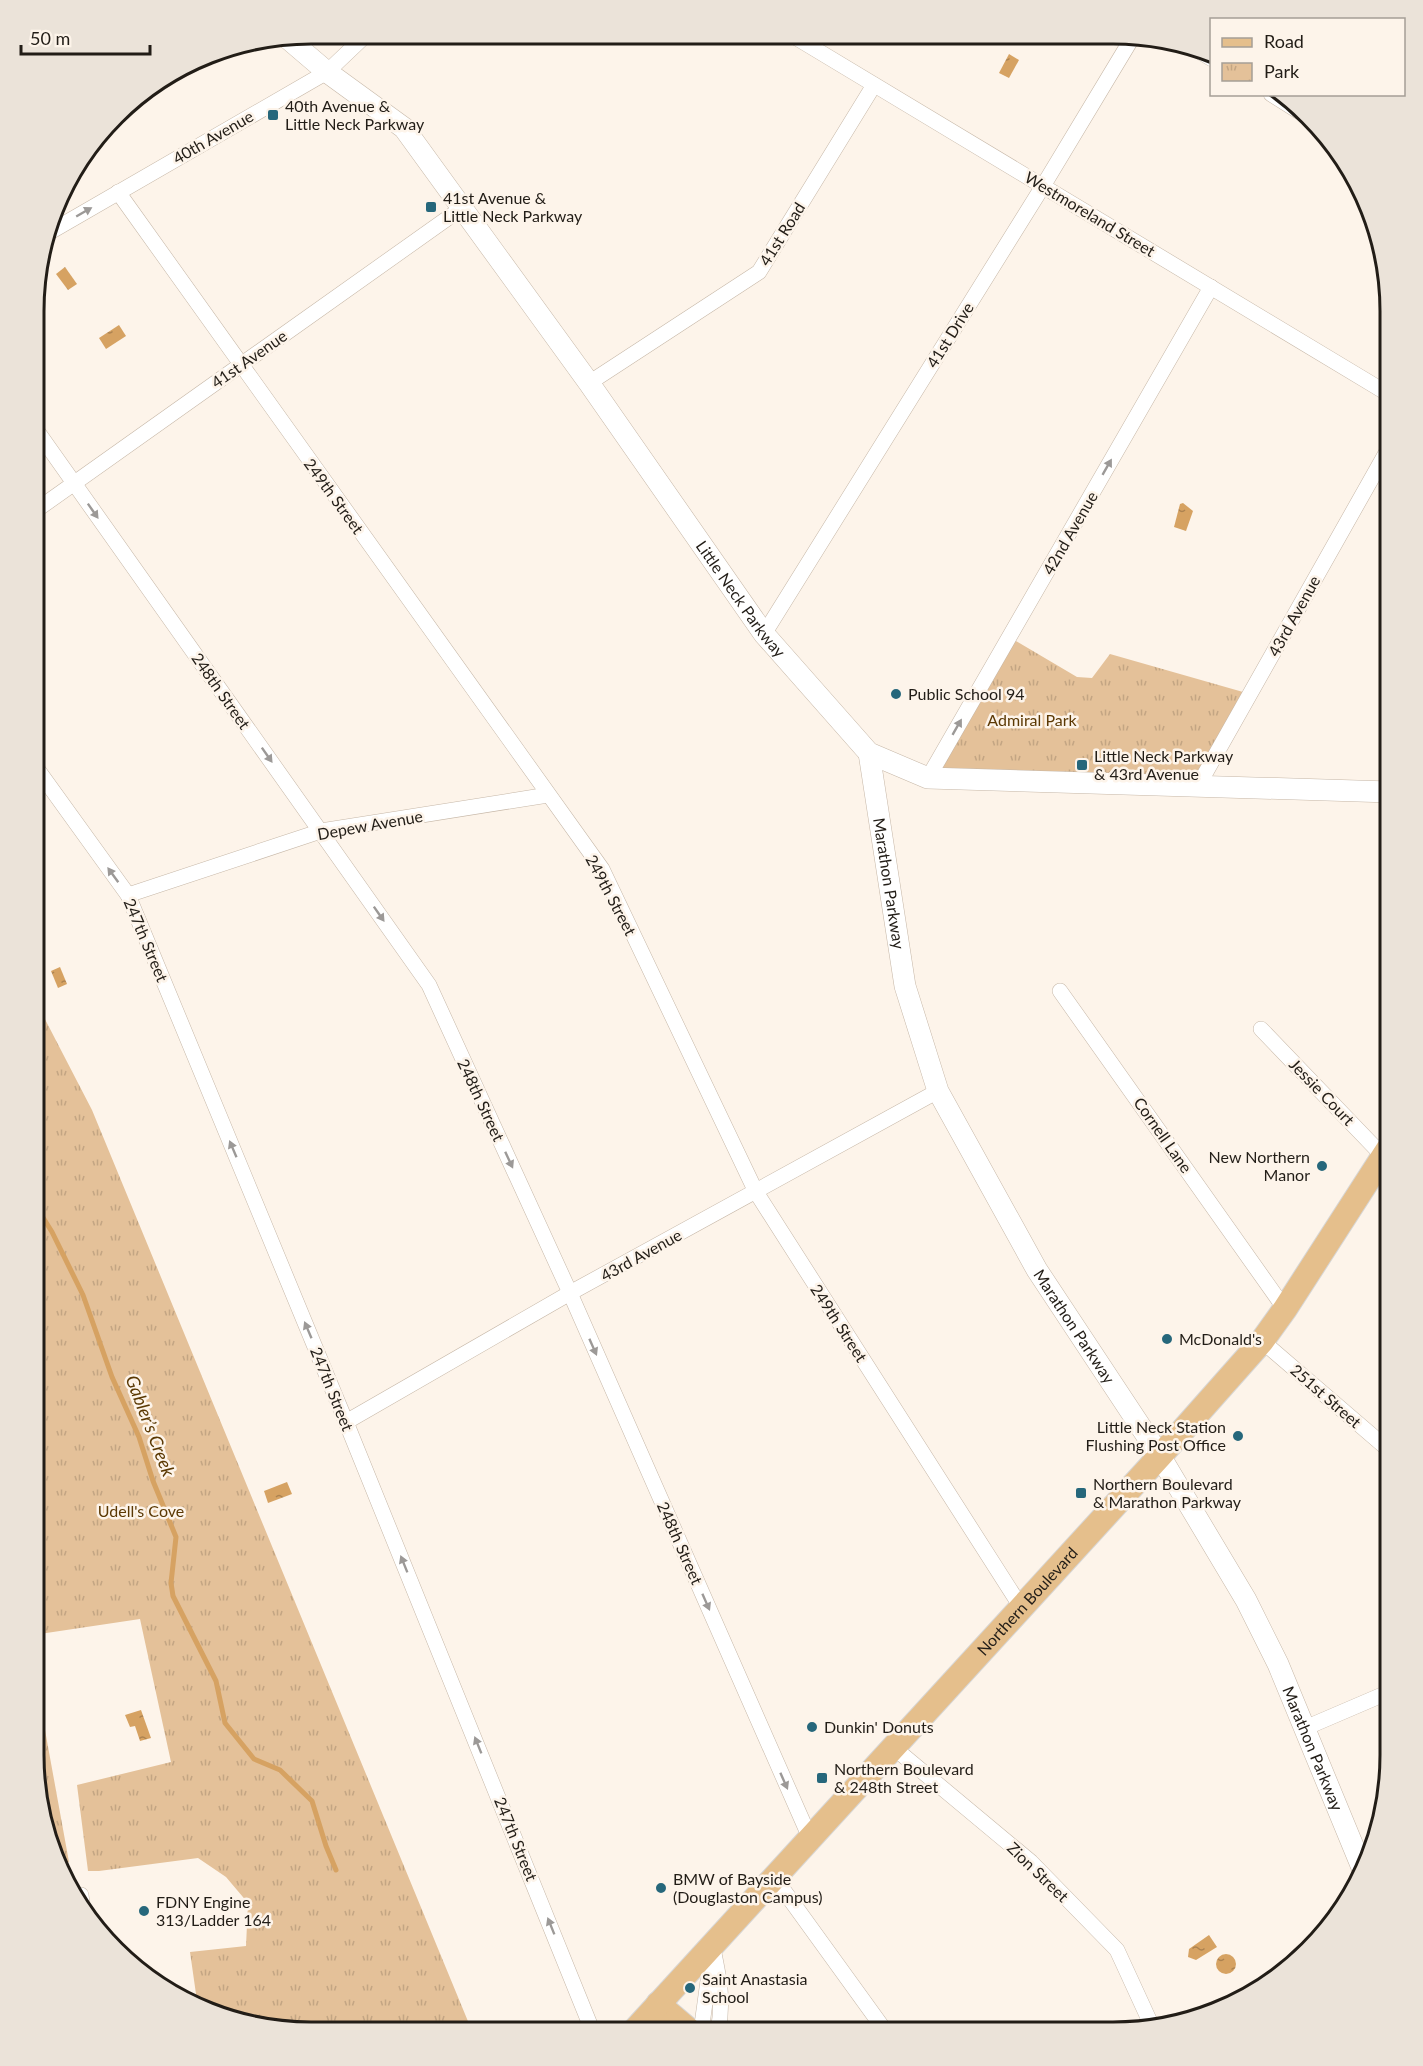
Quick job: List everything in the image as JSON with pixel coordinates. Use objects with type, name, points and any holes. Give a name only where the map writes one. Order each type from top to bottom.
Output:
[{"type":"main road","name":"Northern Boulevard","points":[[642,2022],[1160,1456],[1262,1341],[1380,1160]]},
{"type":"main road","points":[[657,2004],[679,2022]]},
{"type":"street","name":"Little Neck Parkway","points":[[294,44],[327,72],[404,128],[589,383],[764,634],[869,753],[928,778],[1380,792]]},
{"type":"street","name":"40th Avenue","points":[[57,228],[327,72],[356,44]]},
{"type":"street","name":"Westmoreland Street","points":[[806,44],[1380,389]]},
{"type":"street","name":"41st Drive","points":[[764,634],[1043,186],[1129,44]]},
{"type":"street","name":"41st Road","points":[[589,383],[759,272],[874,85]]},
{"type":"street","name":"249th Street","points":[[118,192],[602,869],[756,1192],[1021,1607]]},
{"type":"street","name":"41st Avenue","points":[[44,505],[462,208]]},
{"type":"street","name":"42nd Avenue","points":[[928,778],[1211,287]]},
{"type":"street","name":"248th Street","points":[[44,441],[429,985],[570,1293],[810,1838]]},
{"type":"street","name":"43rd Avenue","points":[[1198,786],[1380,464]]},
{"type":"street","name":"Marathon Parkway","points":[[869,753],[905,986],[938,1091],[1037,1270],[1160,1456],[1246,1600],[1278,1664],[1359,1859]]},
{"type":"street","name":"247th Street","points":[[44,778],[128,895],[346,1422],[589,2022]]},
{"type":"street","name":"Depew Avenue","points":[[128,895],[321,831],[548,795]]},
{"type":"street","name":"Cornell Lane","points":[[1060,991],[1285,1309]]},
{"type":"street","name":"Jessie Court","points":[[1261,1029],[1380,1145]]},
{"type":"street","name":"43rd Avenue","points":[[346,1422],[570,1293],[938,1091]]},
{"type":"street","name":"251st Street","points":[[1262,1341],[1380,1442]]},
{"type":"street","points":[[1305,1728],[1380,1696]]},
{"type":"street","name":"Zion Street","points":[[893,1747],[1031,1862],[1117,1950],[1149,2020]]},
{"type":"street","points":[[774,1877],[879,2022]]},
{"type":"street","points":[[712,1944],[722,1991],[720,2022]]},
{"type":"street","points":[[703,2022],[712,1944]]},
{"type":"green space","name":"Admiral Park","points":[[1009,637],[1077,677],[1092,678],[1110,654],[1250,694],[1198,786],[928,778]]},
{"type":"green space","name":"Udell's Cove","points":[[44,1017],[92,1110],[468,2022],[293,2022],[242,2013],[208,2002],[196,1997],[190,1952],[246,1946],[248,1903],[226,1877],[198,1858],[88,1871],[77,1785],[171,1762],[140,1619],[44,1633]]},
{"type":"green space","points":[[44,1723],[69,1862],[66,1863],[64,1858],[49,1807],[44,1773]]},
{"type":"water","points":[[1009,54],[1019,60],[1009,78],[999,73]]},
{"type":"water","points":[[65,267],[77,284],[68,290],[56,274]]},
{"type":"water","points":[[119,325],[126,336],[106,349],[99,338]]},
{"type":"water","points":[[1183,503],[1193,511],[1186,531],[1174,527],[1180,504]]},
{"type":"water","points":[[60,967],[67,984],[58,988],[51,971]]},
{"type":"water","points":[[287,1482],[292,1494],[268,1503],[264,1491]]},
{"type":"water","points":[[141,1710],[151,1738],[140,1741],[135,1726],[130,1727],[125,1715]]},
{"type":"water","points":[[1209,1935],[1217,1947],[1196,1960],[1188,1957],[1189,1949]]},
{"type":"water","points":[[1226,1954],[1233,1957],[1236,1964],[1233,1971],[1226,1974],[1219,1971],[1216,1964],[1219,1957]]},
{"type":"waterway","name":"Gabler’s Creek","points":[[44,1219],[83,1295],[112,1377],[139,1437],[153,1481],[176,1537],[171,1583],[173,1596],[216,1681],[225,1723],[254,1759],[280,1770],[312,1801],[336,1870]]},
{"type":"place","name":"40th Avenue & Little Neck Parkway","points":[[273,115]]},
{"type":"place","name":"41st Avenue & Little Neck Parkway","points":[[431,207]]},
{"type":"place","name":"Public School 94","points":[[896,694]]},
{"type":"place","name":"Little Neck Parkway & 43rd Avenue","points":[[1082,765]]},
{"type":"place","name":"New Northern Manor","points":[[1322,1166]]},
{"type":"place","name":"McDonald's","points":[[1167,1339]]},
{"type":"place","name":"Little Neck Station Flushing Post Office","points":[[1238,1436]]},
{"type":"place","name":"Northern Boulevard & Marathon Parkway","points":[[1081,1493]]},
{"type":"place","name":"Dunkin' Donuts","points":[[812,1727]]},
{"type":"place","name":"Northern Boulevard & 248th Street","points":[[822,1778]]},
{"type":"place","name":"BMW of Bayside (Douglaston Campus)","points":[[661,1888]]},
{"type":"place","name":"FDNY Engine 313/Ladder 164","points":[[144,1911]]},
{"type":"place","name":"Saint Anastasia School","points":[[690,1988]]}]
